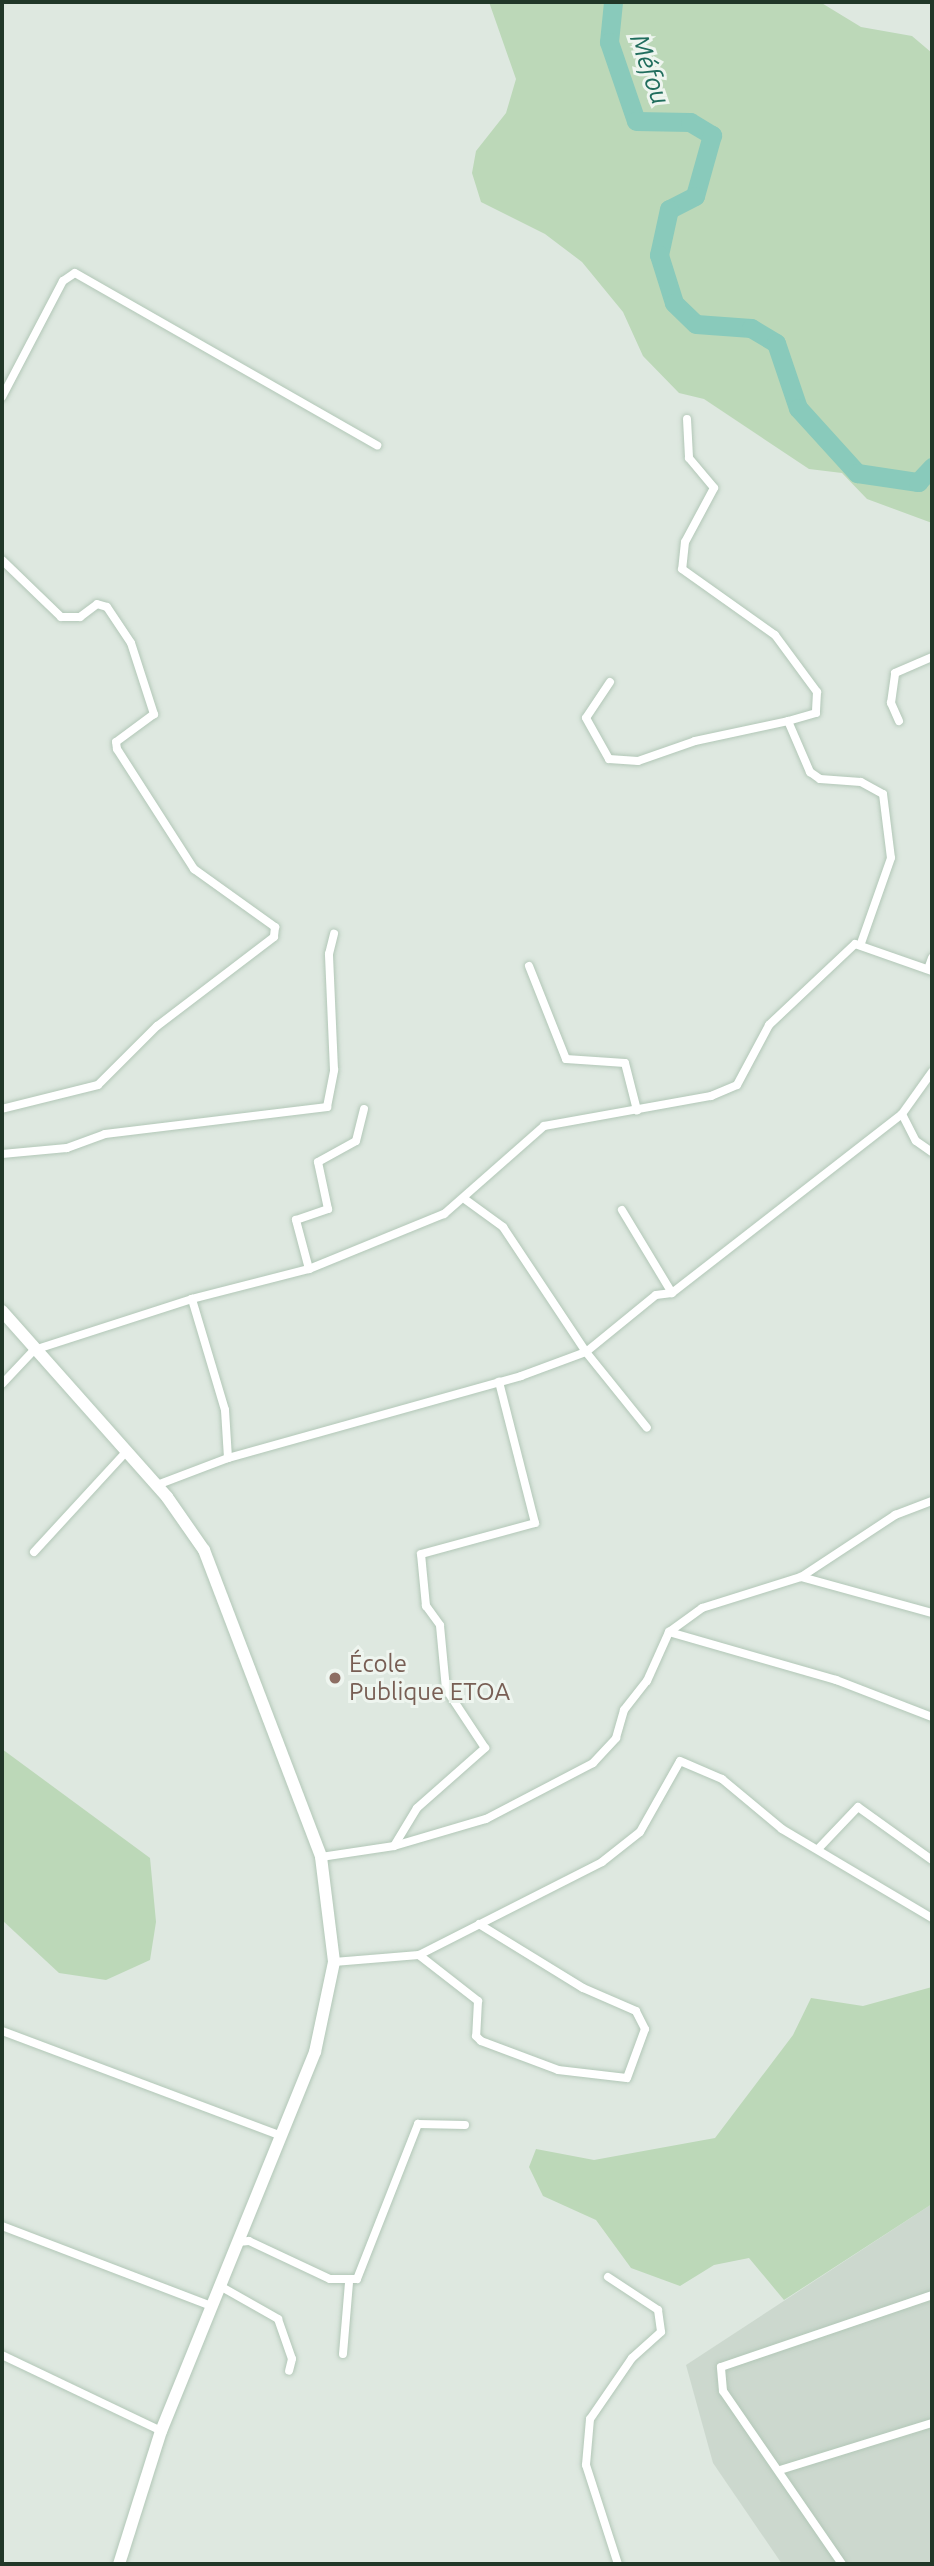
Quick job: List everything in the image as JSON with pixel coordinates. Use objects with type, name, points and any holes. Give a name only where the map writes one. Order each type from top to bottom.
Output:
[{"type":"street","points":[[2,397],[63,281],[75,273],[377,445]]},
{"type":"street","points":[[610,682],[586,718],[604,752],[623,763],[816,713],[817,692],[775,635],[682,569],[685,542],[714,488],[689,458],[687,419]]},
{"type":"street","points":[[2,560],[61,617],[80,617],[97,604],[107,607],[131,643],[154,714],[116,742],[117,750],[194,869],[275,927],[274,937],[157,1026],[99,1085],[2,1109]]},
{"type":"street","points":[[899,721],[891,703],[895,673],[932,657]]},
{"type":"street","points":[[2,1384],[34,1350],[192,1299],[309,1269],[466,1200],[544,1126],[711,1096],[744,1079],[769,1025],[861,943],[891,858],[888,809],[874,787],[820,779],[810,772],[788,721]]},
{"type":"street","points":[[2,1154],[66,1148],[105,1134],[327,1107],[334,1070],[334,934]]},
{"type":"street","points":[[861,943],[930,970],[932,958]]},
{"type":"street","points":[[530,967],[566,1059],[625,1062],[637,1110]]},
{"type":"street","points":[[157,1485],[228,1458],[499,1382],[586,1352],[656,1294],[671,1293],[902,1114],[932,1072]]},
{"type":"street","points":[[309,1269],[296,1220],[328,1209],[318,1162],[356,1141],[364,1110]]},
{"type":"street","points":[[902,1114],[916,1141],[932,1153]]},
{"type":"street","points":[[466,1200],[503,1227],[586,1352],[648,1428]]},
{"type":"street","points":[[622,1210],[671,1293]]},
{"type":"street","points":[[192,1299],[225,1410],[228,1458]]},
{"type":"street","points":[[2,1311],[157,1485],[204,1550],[321,1857],[334,1962],[323,2030],[161,2431],[118,2564]]},
{"type":"street","points":[[394,1846],[417,1808],[485,1748],[446,1689],[440,1625],[426,1606],[421,1554],[535,1522],[499,1382]]},
{"type":"street","points":[[34,1552],[126,1452]]},
{"type":"street","points":[[321,1857],[394,1846],[486,1819],[593,1763],[616,1738],[624,1710],[647,1681],[669,1632],[702,1608],[801,1577],[894,1515],[932,1501]]},
{"type":"street","points":[[801,1577],[932,1613]]},
{"type":"street","points":[[669,1632],[836,1680],[932,1717]]},
{"type":"street","points":[[334,1962],[419,1955],[602,1862],[640,1832],[680,1761],[722,1779],[782,1829],[932,1918]]},
{"type":"street","points":[[818,1849],[858,1807],[932,1860]]},
{"type":"street","points":[[419,1955],[478,2001],[476,2036],[481,2041],[558,2070],[627,2078],[645,2029],[636,2011],[583,1988],[479,1924]]},
{"type":"street","points":[[2,2031],[282,2136]]},
{"type":"street","points":[[342,2354],[349,2283],[378,2235],[418,2124],[465,2125]]},
{"type":"street","points":[[2,2225],[211,2306]]},
{"type":"street","points":[[238,2242],[249,2241],[349,2283]]},
{"type":"street","points":[[608,2277],[658,2310],[661,2332],[632,2358],[590,2419],[586,2465],[618,2564]]},
{"type":"street","points":[[219,2286],[278,2319],[292,2359],[289,2371]]},
{"type":"street","points":[[842,2564],[780,2470],[723,2391],[721,2367],[932,2295]]},
{"type":"street","points":[[2,2355],[161,2431]]},
{"type":"street","points":[[780,2470],[932,2423]]},
{"type":"shaded area","points":[[932,2204],[932,2564],[782,2564],[713,2463],[686,2365]]},
{"type":"green space","points":[[489,2],[820,2],[861,27],[912,36],[932,53],[932,523],[867,499],[842,473],[809,469],[704,399],[679,393],[643,356],[623,312],[582,262],[545,234],[481,202],[472,173],[476,151],[506,113],[516,79]]},
{"type":"green space","points":[[2,1749],[150,1858],[156,1922],[150,1960],[106,1980],[59,1973],[2,1920]]},
{"type":"green space","points":[[932,1987],[932,2204],[784,2300],[749,2258],[714,2265],[680,2286],[631,2268],[596,2220],[543,2196],[529,2167],[536,2149],[594,2160],[715,2138],[793,2035],[811,1998],[863,2006]]},
{"type":"waterway","name":"Méfou","points":[[613,2],[609,42],[636,121],[690,122],[712,135],[695,196],[669,209],[659,255],[674,303],[696,324],[751,328],[776,343],[798,408],[857,473],[918,482],[932,467]]},
{"type":"place","name":"École Publique ETOA","points":[[335,1678]]}]
